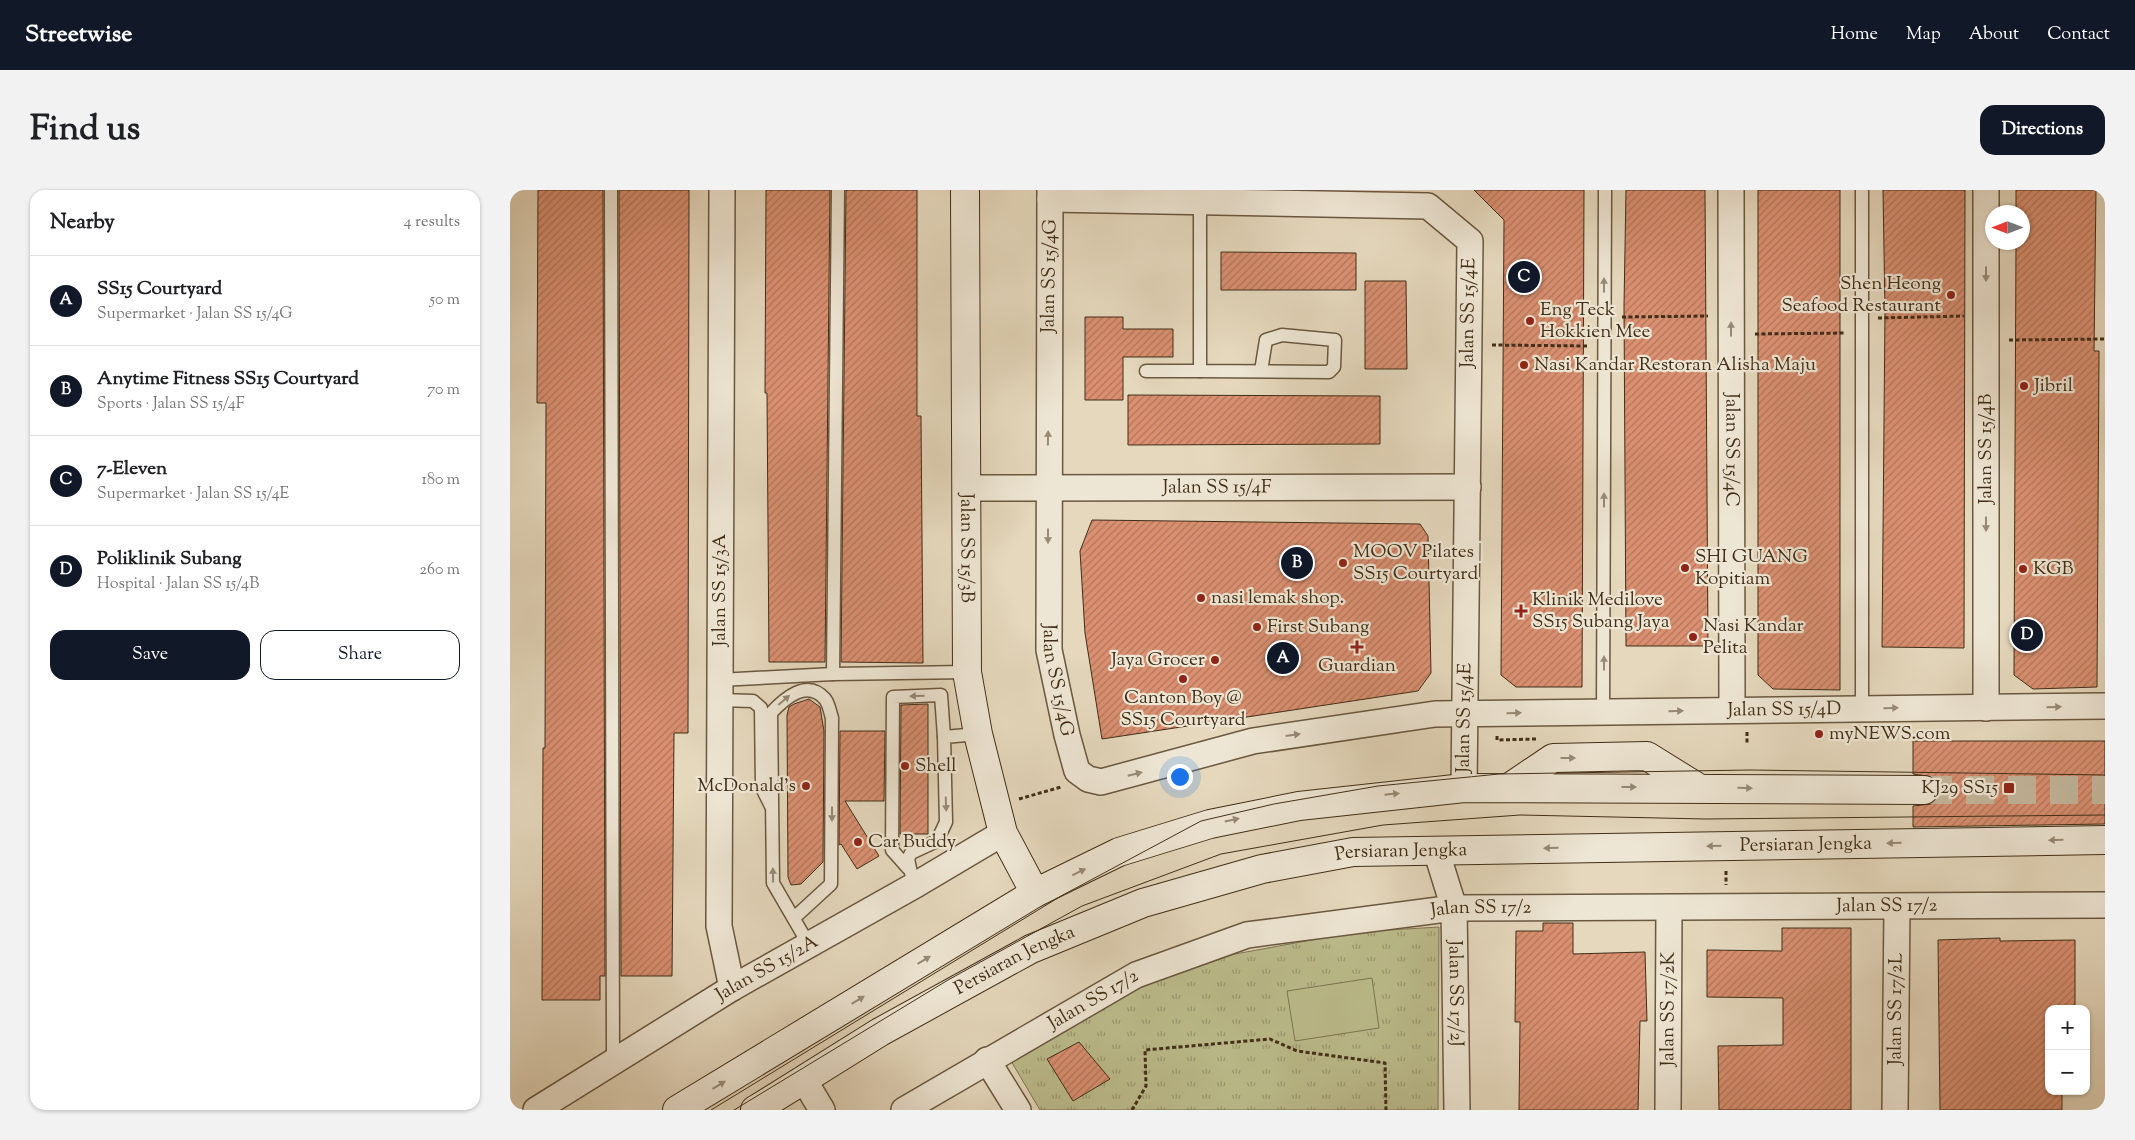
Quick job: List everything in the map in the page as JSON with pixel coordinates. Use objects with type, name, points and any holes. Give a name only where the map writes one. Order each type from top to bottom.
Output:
[{"type":"main road","name":"Jalan SS 15/3B","points":[[965,190],[967,672],[978,734],[1003,832],[1035,893]]},
{"type":"main road","points":[[678,1110],[1035,893],[1119,852],[1210,824],[1298,806],[1464,788],[1510,787],[1553,758],[1647,756],[1696,787],[1924,790]]},
{"type":"main road","name":"Persiaran Jengka","points":[[755,1110],[880,1032],[1031,949],[1143,903],[1262,869],[1353,852],[2105,840]]},
{"type":"street","name":"Jalan SS 15/3A","points":[[722,190],[719,926],[732,988]]},
{"type":"street","name":"Jalan SS 15/4C","points":[[1731,190],[1732,710]]},
{"type":"street","name":"Jalan SS 15/4B","points":[[1986,190],[1986,708]]},
{"type":"street","name":"Jalan SS 15/4E","points":[[1050,194],[1173,196],[1200,202],[1428,206],[1470,241],[1464,788]]},
{"type":"street","name":"Jalan SS 15/4G","points":[[1050,194],[1049,650],[1067,735],[1077,771],[1088,779],[1101,782],[1253,741],[1435,714],[1465,713]]},
{"type":"street","name":"Jalan SS 15/4F","points":[[966,488],[1468,487]]},
{"type":"street","name":"Jalan SS 15/4D","points":[[1465,713],[2105,706]]},
{"type":"street","name":"Jalan SS 15/2A","points":[[536,1110],[732,988],[809,945],[912,876],[1003,832]]},
{"type":"street","name":"Jalan SS 17/2J","points":[[1436,850],[1454,908],[1457,1110]]},
{"type":"street","name":"Jalan SS 17/2","points":[[904,1110],[1136,975],[1247,935],[1454,908],[1897,908],[2105,905]]},
{"type":"street","name":"Jalan SS 17/2K","points":[[1668,1110],[1670,908]]},
{"type":"street","name":"Jalan SS 17/2L","points":[[1895,1110],[1897,908]]},
{"type":"street","points":[[987,1060],[1018,1110]]},
{"type":"street","points":[[804,1080],[822,1110]]},
{"type":"lane","points":[[611,190],[613,1062]]},
{"type":"lane","points":[[833,674],[838,190]]},
{"type":"lane","points":[[1604,712],[1605,190]]},
{"type":"lane","points":[[1862,190],[1862,709]]},
{"type":"lane","points":[[1200,202],[1200,371]]},
{"type":"lane","points":[[1146,371],[1329,372],[1334,367],[1334,340],[1282,336],[1266,340],[1262,371]]},
{"type":"lane","points":[[719,690],[833,674],[967,672]]},
{"type":"lane","points":[[719,690],[753,700],[762,708],[762,788],[772,808]]},
{"type":"lane","points":[[794,918],[831,884],[832,718],[826,700],[814,691],[801,691],[787,696],[772,713],[773,883],[809,945]]},
{"type":"lane","points":[[941,695],[946,822],[937,841],[911,853],[908,859],[912,876],[892,850],[893,697],[941,695]]},
{"type":"lane","points":[[944,737],[978,734]]},
{"type":"path","points":[[1862,319],[1972,315],[1986,330],[2105,339]]},
{"type":"path","points":[[1604,317],[1862,333]]},
{"type":"path","points":[[1469,345],[1604,346]]},
{"type":"path","points":[[1031,795],[1048,790]]},
{"type":"path","points":[[1132,1110],[1146,1086],[1145,1050],[1270,1039],[1297,1051],[1385,1063],[1386,1110]]},
{"type":"green space","points":[[1439,927],[1438,1110],[1040,1110],[1011,1061],[1128,988],[1235,954],[1355,932]]},
{"type":"green space","points":[[1372,978],[1379,1028],[1295,1041],[1287,991]]},
{"type":"building","points":[[538,190],[603,190],[605,976],[600,976],[600,1000],[542,1000],[546,403],[537,403]]},
{"type":"building","points":[[619,190],[689,190],[688,733],[674,733],[672,976],[621,976]]},
{"type":"building","points":[[766,190],[830,190],[825,662],[769,662],[767,393],[765,393]]},
{"type":"building","points":[[846,190],[917,190],[917,416],[921,416],[923,663],[841,662]]},
{"type":"building","points":[[1474,190],[1584,190],[1582,687],[1516,687],[1501,675],[1504,220]]},
{"type":"building","points":[[1626,190],[1705,190],[1708,646],[1626,646],[1624,306]]},
{"type":"building","points":[[1758,190],[1840,190],[1840,690],[1773,689],[1758,675]]},
{"type":"building","points":[[1883,190],[1965,190],[1964,648],[1882,647],[1885,310]]},
{"type":"building","points":[[2016,190],[2096,190],[2094,351],[2099,351],[2097,687],[2033,689],[2014,675],[2016,250],[2030,250],[2030,205],[2016,205]]},
{"type":"building","points":[[1221,252],[1356,253],[1356,290],[1221,290]]},
{"type":"building","points":[[1365,281],[1406,281],[1407,369],[1365,369]]},
{"type":"building","points":[[1085,317],[1123,317],[1123,329],[1173,329],[1173,357],[1123,357],[1123,400],[1085,400]]},
{"type":"building","points":[[1128,395],[1380,396],[1380,444],[1128,445]]},
{"type":"building","name":"First Subang","points":[[1092,520],[1420,524],[1428,536],[1431,673],[1418,691],[1102,739],[1085,633],[1080,551]]},
{"type":"building","name":"McDonald's","points":[[809,699],[820,707],[824,731],[823,862],[801,884],[791,885],[788,877],[787,715],[789,707]]},
{"type":"building","name":"Shell","points":[[928,704],[928,834],[900,834],[901,705]]},
{"type":"building","points":[[840,731],[885,731],[884,801],[845,801],[879,856],[857,869],[841,844],[839,845]]},
{"type":"building","name":"KJ29 SS15","points":[[1913,741],[2105,741],[2105,824],[1913,827],[1913,806],[1931,804],[1937,798],[1940,791],[1938,783],[1932,777],[1913,774]]},
{"type":"building","points":[[1543,923],[1573,923],[1573,954],[1645,952],[1647,1021],[1640,1021],[1638,1110],[1519,1110],[1520,1022],[1515,1022],[1516,931],[1543,931]]},
{"type":"building","points":[[1782,928],[1851,928],[1851,1110],[1719,1110],[1718,1046],[1783,1045],[1783,998],[1707,997],[1707,950],[1782,951]]},
{"type":"building","points":[[2000,938],[2000,941],[2075,940],[2075,1005],[2045,1005],[2045,1095],[2062,1095],[2062,1110],[1940,1110],[1938,940]]},
{"type":"building","points":[[1079,1042],[1110,1079],[1073,1101],[1047,1059]]},
{"type":"tunnel","points":[[1924,790],[2105,790]]},
{"type":"tram line","points":[[711,1110],[1061,896],[1201,821],[1274,804],[1378,786],[1499,774],[1750,770],[2105,775]]},
{"type":"tram line","points":[[734,1110],[948,980],[1082,906],[1221,854],[1383,825],[1520,815],[1706,819],[2105,815]]},
{"type":"place","name":"7-Eleven","points":[[1524,277]]},
{"type":"place","name":"Shen Heong Seafood Restaurant","points":[[1951,295]]},
{"type":"place","name":"Eng Teck Hokkien Mee","points":[[1530,321]]},
{"type":"place","name":"Nasi Kandar Restoran Alisha Maju","points":[[1524,365]]},
{"type":"place","name":"Jibril","points":[[2024,386]]},
{"type":"place","name":"Anytime Fitness SS15 Courtyard","points":[[1297,563]]},
{"type":"place","name":"MOOV Pilates | SS15 Courtyard","points":[[1343,563]]},
{"type":"place","name":"SHI GUANG Kopitiam","points":[[1685,568]]},
{"type":"place","name":"KGB","points":[[2023,569]]},
{"type":"place","name":"nasi lemak shop.","points":[[1201,598]]},
{"type":"place","name":"Klinik Medilove SS15 Subang Jaya","points":[[1521,611]]},
{"type":"place","name":"First Subang","points":[[1257,627]]},
{"type":"place","name":"Poliklinik Subang","points":[[2027,635]]},
{"type":"place","name":"Nasi Kandar Pelita","points":[[1693,637]]},
{"type":"place","name":"Guardian","points":[[1357,647]]},
{"type":"place","name":"SS15 Courtyard","points":[[1283,658]]},
{"type":"place","name":"Jaya Grocer","points":[[1215,660]]},
{"type":"place","name":"Canton Boy @ SS15 Courtyard","points":[[1183,679]]},
{"type":"place","name":"myNEWS.com","points":[[1819,734]]},
{"type":"place","name":"Shell","points":[[905,766]]},
{"type":"place","name":"McDonald's","points":[[806,786]]},
{"type":"place","name":"KJ29 SS15","points":[[2009,788]]},
{"type":"place","name":"Car Buddy","points":[[858,842]]}]
